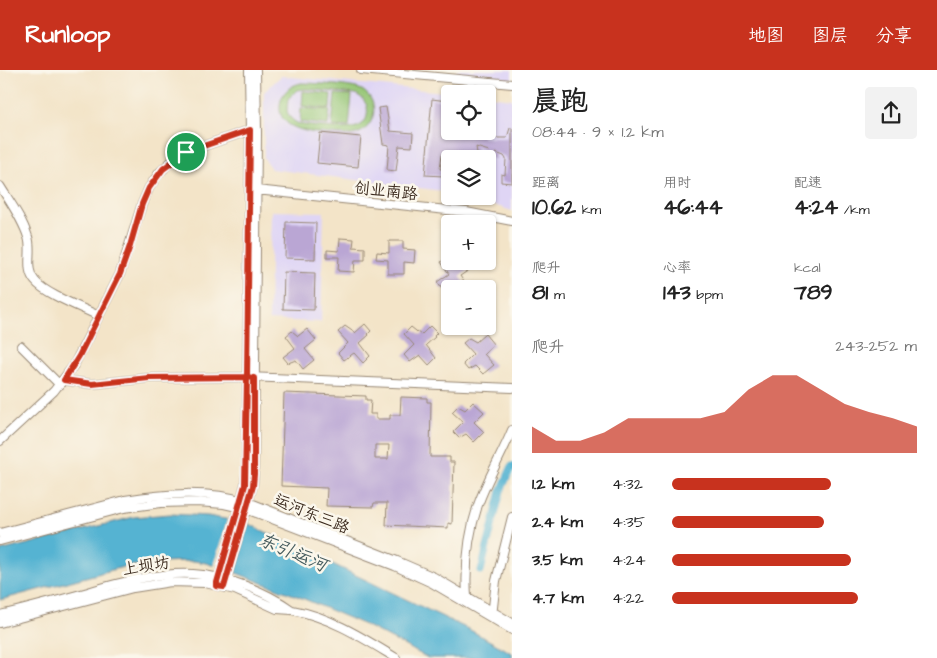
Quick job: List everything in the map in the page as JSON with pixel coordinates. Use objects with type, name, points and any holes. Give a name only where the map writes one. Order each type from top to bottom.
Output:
[{"type":"street","points":[[222,579],[243,505],[253,486],[254,474],[251,378],[249,70]]},
{"type":"street","points":[[251,378],[256,190],[256,70]]},
{"type":"street","points":[[362,70],[512,84]]},
{"type":"street","points":[[0,441],[62,382],[79,356],[120,274],[145,196],[159,173],[186,152],[250,130]]},
{"type":"street","points":[[0,186],[20,217],[28,236],[30,246],[29,266],[33,279],[46,290],[99,316]]},
{"type":"street","name":"创业南路","points":[[256,190],[466,212],[512,221]]},
{"type":"street","points":[[21,346],[62,382],[92,384],[149,378],[251,378],[512,388]]},
{"type":"street","points":[[467,597],[467,559],[473,522],[486,486],[512,430]]},
{"type":"street","name":"运河东三路","points":[[0,534],[126,500],[198,494],[243,505],[397,561],[434,577],[467,597],[512,630]]},
{"type":"street","name":"运河东三路","points":[[0,541],[124,508],[142,505],[196,502],[243,505],[410,573],[492,615],[512,623]]},
{"type":"street","points":[[492,615],[496,581],[512,517]]},
{"type":"street","name":"上坝坊","points":[[0,616],[153,576],[192,574],[236,582],[280,602],[292,610],[317,616],[337,624],[396,658]]},
{"type":"street","name":"上坝坊","points":[[0,624],[152,584],[222,579]]},
{"type":"shaded area","points":[[456,70],[512,70],[512,83],[455,77]]},
{"type":"shaded area","points":[[281,76],[441,92],[441,140],[496,140],[496,97],[512,99],[512,211],[494,205],[496,205],[496,150],[441,150],[441,191],[271,169],[264,158],[264,92]]},
{"type":"shaded area","points":[[271,211],[324,212],[321,322],[269,320]]},
{"type":"green space","points":[[301,83],[350,87],[362,90],[373,103],[373,118],[364,130],[357,134],[348,135],[314,133],[292,126],[284,120],[280,112],[281,100],[286,91]],"holes":[[[306,89],[356,94],[363,99],[367,106],[367,115],[364,122],[354,128],[300,124],[292,119],[287,111],[288,99],[297,90]]]},
{"type":"green space","points":[[303,91],[331,94],[330,109],[302,106]]},
{"type":"green space","points":[[335,94],[352,95],[349,127],[332,126]]},
{"type":"green space","points":[[301,108],[330,110],[328,125],[300,122]]},
{"type":"water","name":"东引运河","points":[[170,514],[208,516],[247,523],[470,630],[512,653],[512,658],[428,658],[365,625],[302,598],[239,574],[194,561],[157,562],[123,567],[0,600],[0,551],[134,517]]},
{"type":"pier","points":[[228,517],[249,521],[234,575],[213,568]]},
{"type":"building","points":[[432,99],[441,100],[441,140],[496,140],[496,138],[507,138],[510,128],[512,128],[512,183],[501,182],[501,174],[505,175],[506,159],[504,156],[496,153],[496,150],[486,150],[476,147],[476,150],[441,150],[441,176],[425,175]]},
{"type":"building","points":[[386,107],[390,131],[413,133],[412,147],[399,146],[396,171],[387,170],[389,145],[383,144],[378,108]]},
{"type":"building","points":[[320,133],[361,137],[358,167],[317,163]]},
{"type":"building","points":[[286,222],[316,223],[315,259],[285,258]]},
{"type":"building","points":[[340,238],[354,239],[353,247],[365,248],[365,260],[355,260],[354,272],[338,271],[339,257],[327,257],[327,250],[339,251]]},
{"type":"building","points":[[389,241],[403,241],[403,249],[415,250],[414,263],[404,262],[404,274],[388,274],[388,260],[376,259],[377,252],[389,253]]},
{"type":"building","points":[[446,270],[469,270],[460,276],[463,280],[441,280],[441,288],[437,282],[449,274]]},
{"type":"building","points":[[284,272],[315,273],[314,310],[283,309]]},
{"type":"building","points":[[365,324],[371,331],[360,343],[370,356],[363,363],[354,353],[344,360],[338,353],[348,343],[338,332],[345,326],[355,333]]},
{"type":"building","points":[[430,326],[437,333],[426,345],[436,358],[429,365],[420,355],[410,362],[404,355],[414,345],[404,334],[411,327],[421,335]]},
{"type":"building","points":[[307,329],[316,340],[305,349],[314,360],[303,369],[296,360],[288,363],[283,357],[295,348],[286,336],[292,331],[298,336]]},
{"type":"building","points":[[486,335],[494,345],[484,354],[494,365],[483,374],[475,366],[468,370],[463,364],[473,354],[463,343],[469,338],[476,342]]},
{"type":"building","points":[[284,393],[366,396],[366,400],[371,400],[370,414],[376,414],[376,419],[390,419],[390,415],[400,415],[401,397],[427,398],[427,402],[431,402],[430,457],[450,457],[450,462],[454,462],[452,524],[448,523],[448,528],[386,525],[387,503],[374,503],[373,507],[326,506],[327,488],[281,486]],"holes":[[[375,445],[389,445],[388,459],[375,459]]]},
{"type":"building","points":[[473,402],[484,412],[474,422],[484,432],[474,442],[466,434],[459,438],[453,432],[463,422],[452,412],[458,406],[465,410]]},
{"type":"waterway","points":[[481,571],[501,491],[512,466]]},
{"type":"route","points":[[186,152],[163,169],[149,188],[142,204],[120,274],[79,356],[64,380],[77,383],[100,384],[149,378],[247,377],[245,485],[216,586],[224,587],[253,486],[254,474],[254,378],[247,377],[250,130],[186,152]]}]
